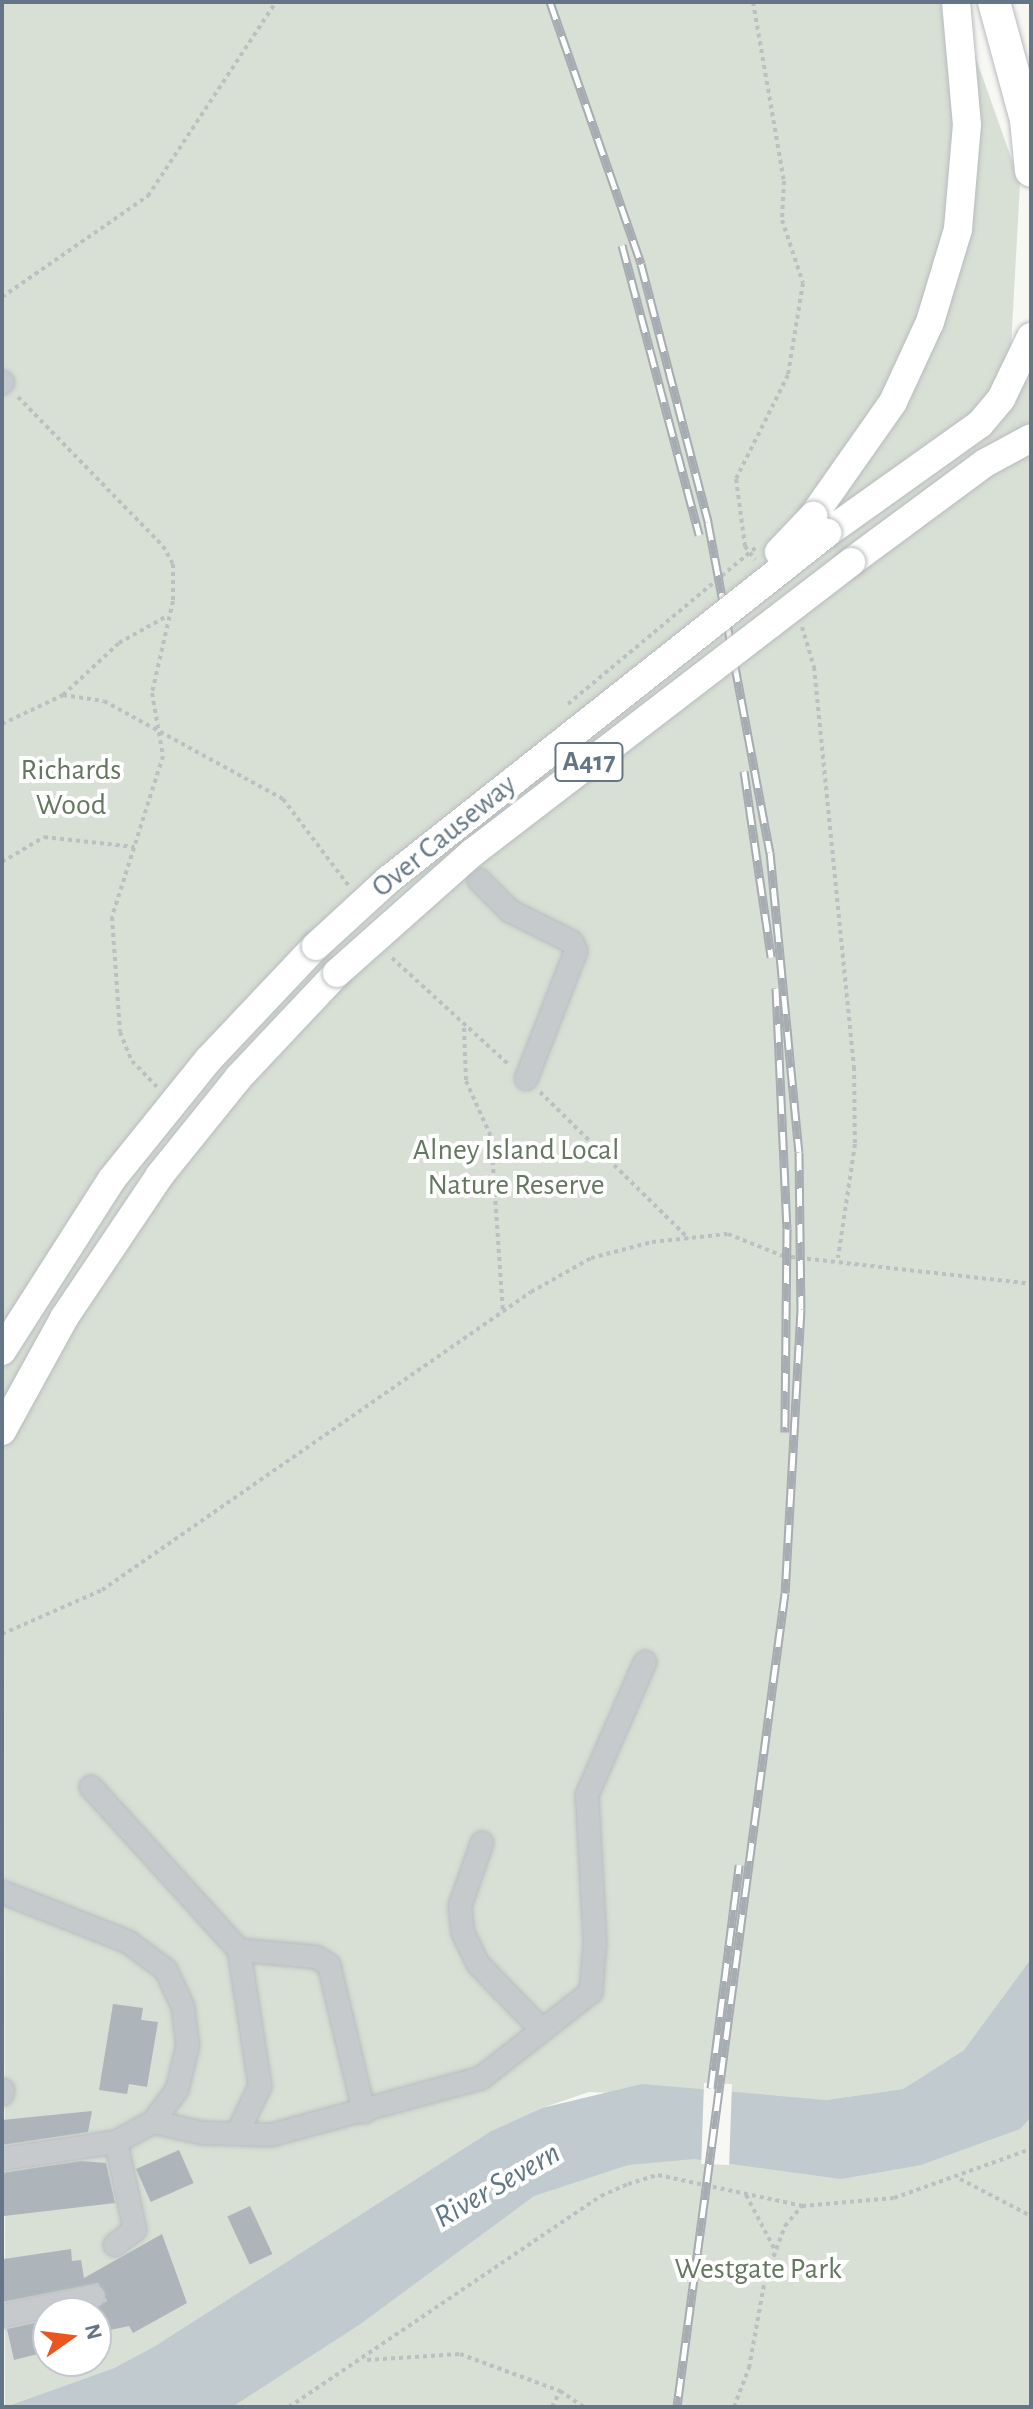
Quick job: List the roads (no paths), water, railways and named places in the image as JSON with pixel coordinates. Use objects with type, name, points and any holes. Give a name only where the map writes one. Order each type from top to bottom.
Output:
[{"type":"highway","points":[[994,2],[1026,120],[1031,171]]},
{"type":"main road","points":[[820,524],[893,402],[930,322],[958,229],[967,125],[956,2]]},
{"type":"main road","points":[[820,524],[980,424],[1001,399],[1031,337]]},
{"type":"main road","name":"Over Causeway","points":[[2,1431],[64,1318],[197,1126],[337,973],[472,853],[851,562],[985,463],[1031,438]]},
{"type":"main road","name":"Over Causeway","points":[[2,1351],[31,1301],[112,1179],[172,1103],[316,946],[388,880],[750,590],[820,524]]},
{"type":"main road","points":[[172,1103],[197,1126]]},
{"type":"street","points":[[479,880],[510,911],[572,942],[576,951],[526,1079]]},
{"type":"street","points":[[153,2122],[237,2134],[271,2135],[481,2078],[591,1992],[595,1942],[587,1795],[645,1662]]},
{"type":"street","points":[[91,1787],[239,1950],[260,2086],[237,2134]]},
{"type":"street","points":[[482,1843],[460,1906],[463,1933],[478,1964],[542,2030]]},
{"type":"street","points":[[2,1892],[128,1942],[166,1970],[183,2007],[188,2045],[177,2090],[153,2122],[116,2142],[2,2159]]},
{"type":"street","points":[[239,1950],[316,1957],[329,1965],[364,2112]]},
{"type":"street","points":[[115,2245],[135,2230],[116,2142]]},
{"type":"street","points":[[2,2316],[94,2296]]},
{"type":"water","name":"River Severn","points":[[1031,1959],[1031,2117],[1020,2129],[921,2165],[841,2179],[694,2159],[628,2165],[534,2196],[359,2325],[232,2407],[5,2407],[89,2377],[112,2377],[112,2369],[155,2346],[491,2131],[542,2108],[642,2084],[826,2100],[903,2089],[964,2050]]},
{"type":"railway","points":[[550,2],[641,264],[708,522],[770,852],[799,1152],[801,1309],[785,1593],[677,2407]]},
{"type":"railway","points":[[622,245],[699,535]]},
{"type":"railway","points":[[744,771],[771,957]]},
{"type":"railway","points":[[776,988],[787,1229],[785,1432]]},
{"type":"railway","points":[[711,2088],[739,1865]]},
{"type":"park label","name":"Richards Wood","points":[[71,787]]},
{"type":"park label","name":"Alney Island Local Nature Reserve","points":[[516,1167]]},
{"type":"park label","name":"Westgate Park","points":[[758,2269]]}]
